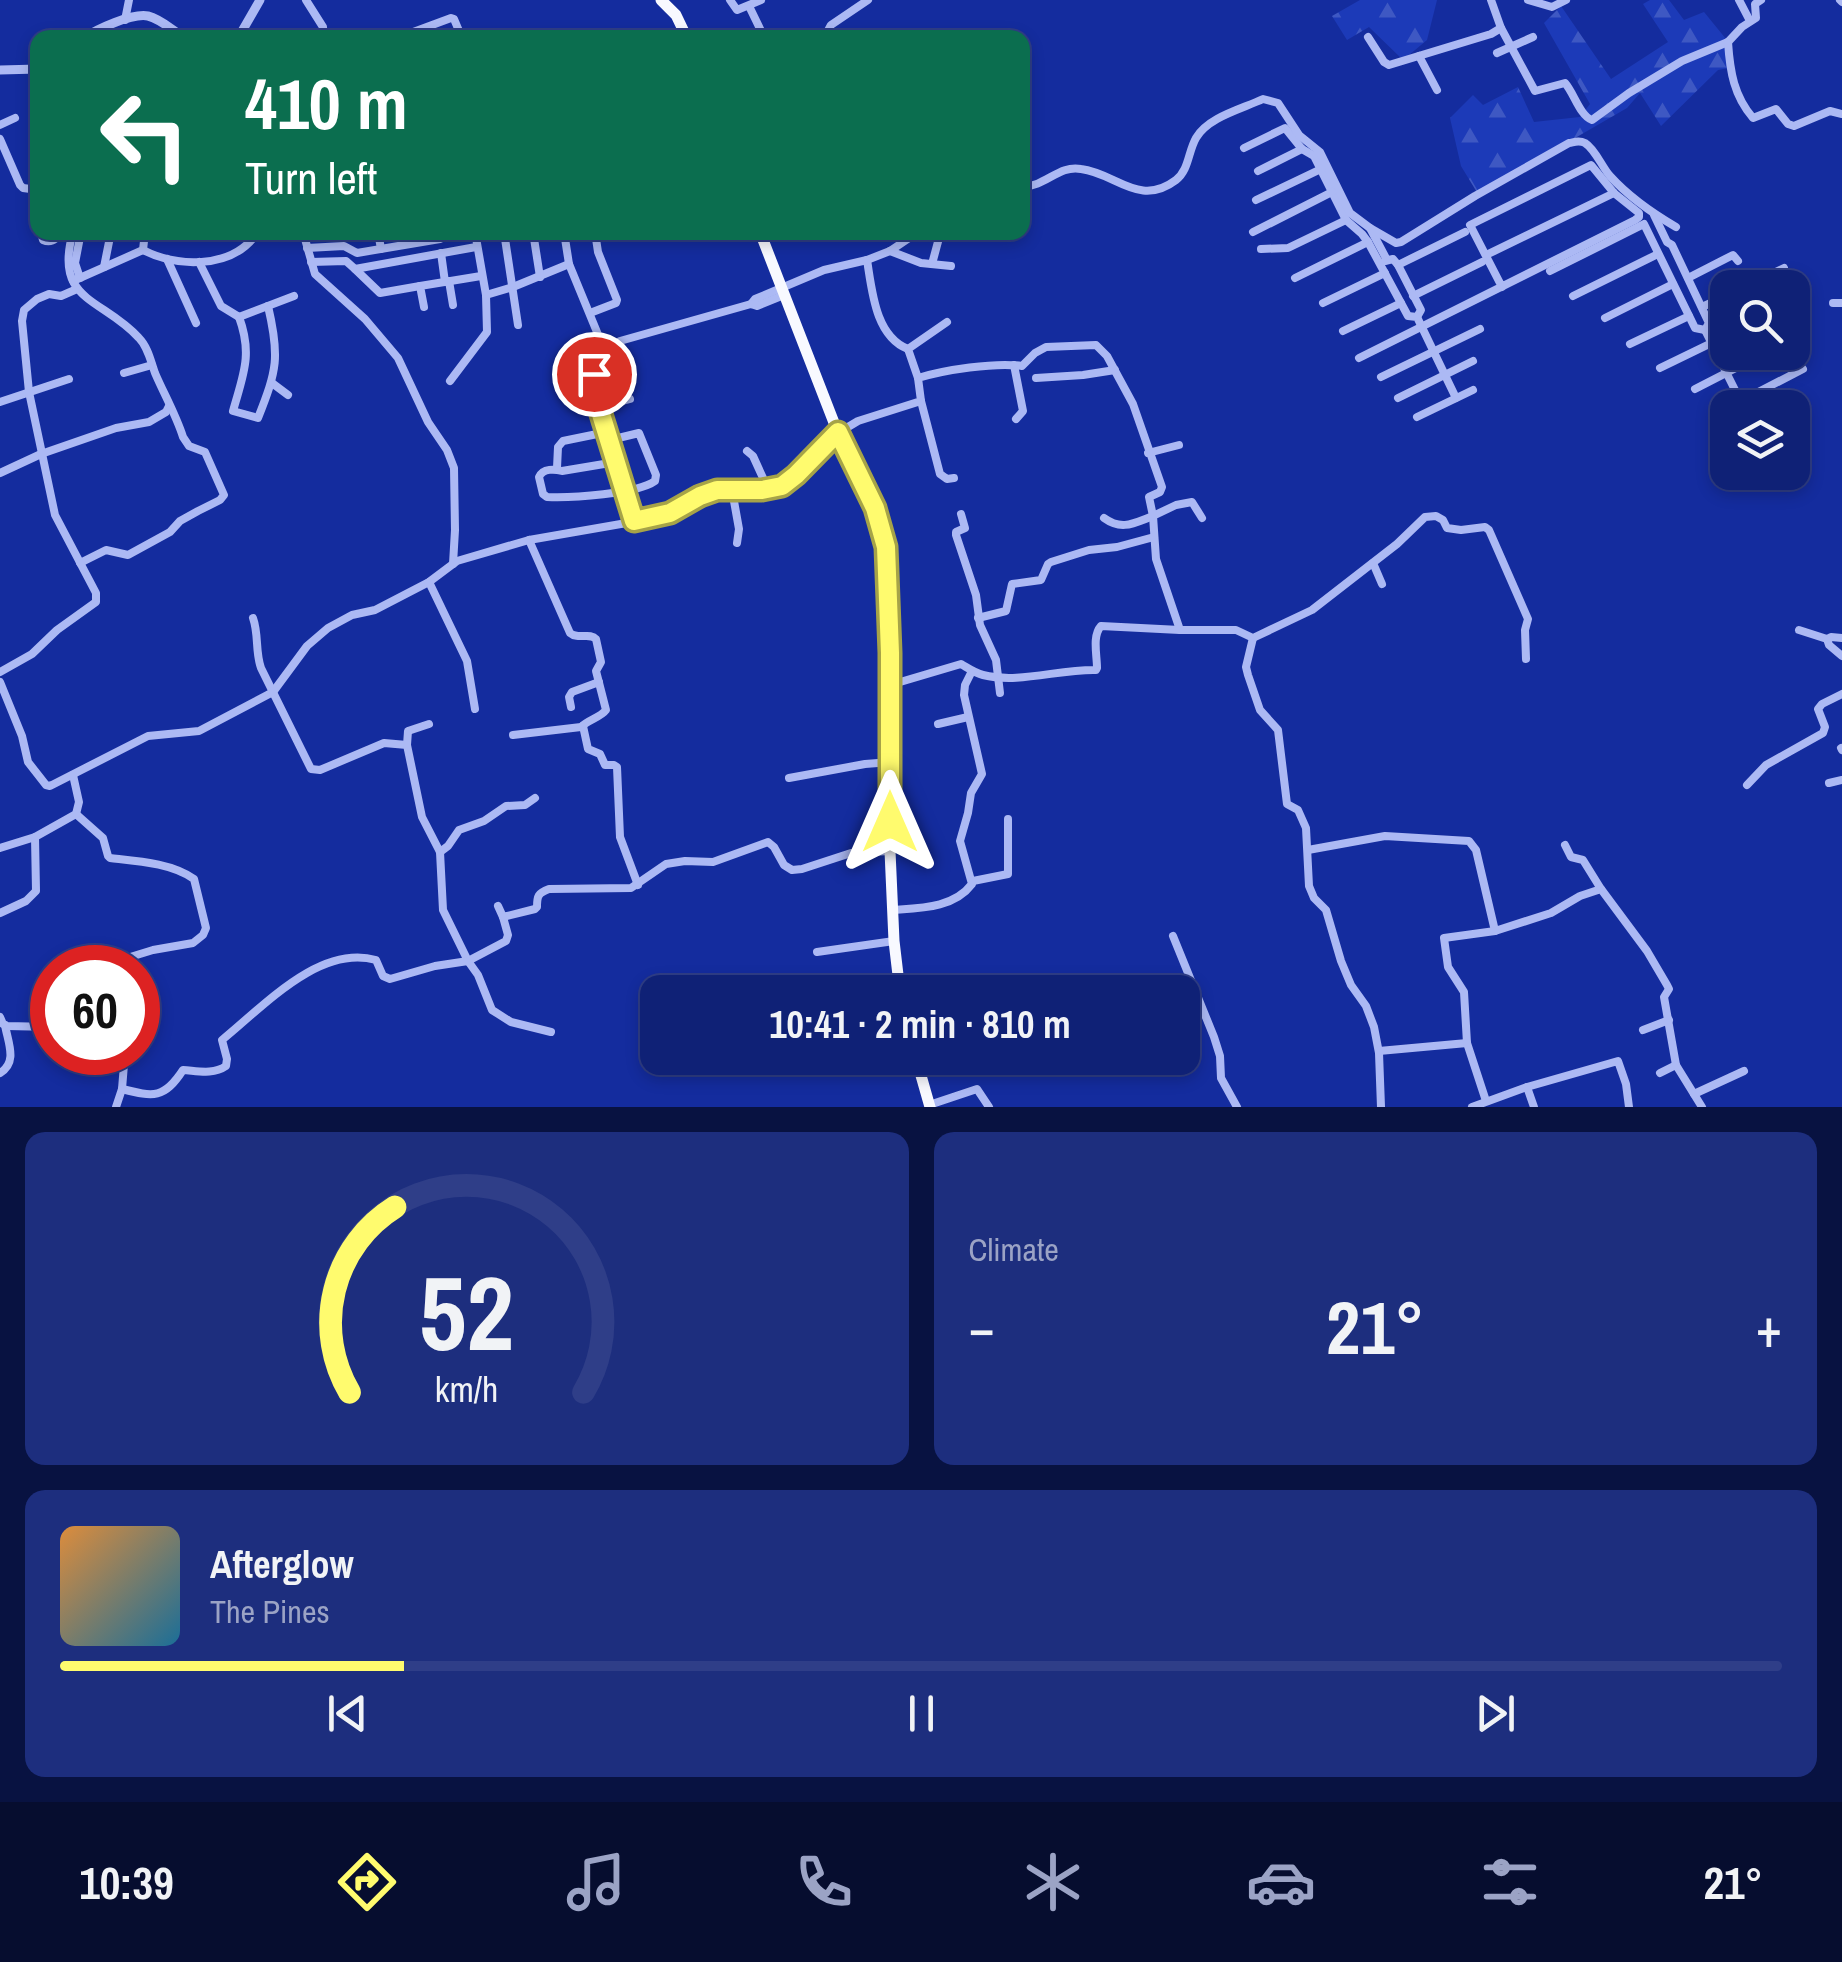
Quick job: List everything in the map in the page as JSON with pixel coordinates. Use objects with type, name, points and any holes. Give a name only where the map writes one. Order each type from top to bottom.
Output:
[{"type":"main road","points":[[661,0],[676,15],[683,30]]},
{"type":"main road","points":[[763,240],[838,432],[882,526],[888,579],[890,851],[898,975]]},
{"type":"main road","points":[[921,1075],[930,1106]]},
{"type":"street","points":[[125,20],[128,0]]},
{"type":"street","points":[[243,30],[260,0]]},
{"type":"street","points":[[306,0],[323,30]]},
{"type":"street","points":[[730,0],[738,10],[762,0]]},
{"type":"street","points":[[828,30],[868,0]]},
{"type":"street","points":[[1491,0],[1501,28],[1535,91],[1566,83],[1584,116],[1592,120],[1670,67],[1728,42],[1757,17],[1756,4],[1761,0]]},
{"type":"street","points":[[1528,0],[1552,7],[1566,0]]},
{"type":"street","points":[[1739,0],[1750,21]]},
{"type":"street","points":[[748,6],[760,30]]},
{"type":"street","points":[[102,30],[141,16],[152,17],[172,30]]},
{"type":"street","points":[[418,30],[450,18],[459,30]]},
{"type":"street","points":[[1368,37],[1388,65],[1501,28]]},
{"type":"street","points":[[1497,53],[1533,37]]},
{"type":"street","points":[[1728,42],[1730,74],[1753,118],[1776,109],[1794,126],[1830,111],[1842,114]]},
{"type":"street","points":[[1419,56],[1437,90]]},
{"type":"street","points":[[0,70],[30,69]]},
{"type":"street","points":[[1030,186],[1076,168],[1098,172],[1136,191],[1163,187],[1181,175],[1195,140],[1208,125],[1268,99],[1278,103],[1299,135],[1320,152],[1350,213],[1396,243],[1578,141],[1587,144],[1608,174],[1654,215],[1676,227]]},
{"type":"street","points":[[0,125],[15,118]]},
{"type":"street","points":[[1244,148],[1286,128],[1314,156],[1346,220],[1383,261]]},
{"type":"street","points":[[0,138],[20,184],[30,189]]},
{"type":"street","points":[[1258,170],[1302,148]]},
{"type":"street","points":[[1359,358],[1422,327],[1502,287],[1636,220],[1639,213],[1614,193],[1592,165],[1470,226],[1502,287]]},
{"type":"street","points":[[1256,200],[1320,169]]},
{"type":"street","points":[[1253,232],[1332,192]]},
{"type":"street","points":[[1413,296],[1614,193]]},
{"type":"street","points":[[1654,215],[1709,323],[1706,330],[1710,339]]},
{"type":"street","points":[[1261,249],[1288,248],[1346,220]]},
{"type":"street","points":[[1550,271],[1644,224],[1695,328],[1706,330]]},
{"type":"street","points":[[1370,228],[1400,303],[1422,327],[1456,398]]},
{"type":"street","points":[[1398,265],[1465,232]]},
{"type":"street","points":[[72,240],[67,261],[86,299],[139,338],[189,446],[203,451],[210,459],[224,495],[128,555],[106,550],[80,562]]},
{"type":"street","points":[[77,283],[74,263],[79,240]]},
{"type":"street","points":[[104,267],[109,240]]},
{"type":"street","points":[[143,250],[144,240]]},
{"type":"street","points":[[143,250],[167,260],[199,262],[232,255],[252,240]]},
{"type":"street","points":[[305,240],[315,274],[366,319],[398,358],[428,422],[447,450],[454,468],[453,564]]},
{"type":"street","points":[[379,240],[381,249]]},
{"type":"street","points":[[405,240],[406,245]]},
{"type":"street","points":[[307,248],[344,246],[354,253],[434,240]]},
{"type":"street","points":[[450,381],[486,332],[486,295],[476,240]]},
{"type":"street","points":[[505,240],[518,325]]},
{"type":"street","points":[[534,240],[540,276]]},
{"type":"street","points":[[565,240],[569,264],[606,354]]},
{"type":"street","points":[[590,312],[618,300],[596,240]]},
{"type":"street","points":[[634,521],[592,381],[606,354],[624,339],[751,304],[824,270],[890,251],[906,240]]},
{"type":"street","points":[[932,264],[938,240]]},
{"type":"street","points":[[1296,278],[1368,242]]},
{"type":"street","points":[[1573,296],[1667,242]]},
{"type":"street","points":[[356,269],[476,247]]},
{"type":"street","points":[[0,672],[26,659],[96,602],[96,593],[55,515],[30,392],[24,310],[44,295],[59,296],[104,267],[143,250]]},
{"type":"street","points":[[890,251],[921,263],[951,266]]},
{"type":"street","points":[[441,254],[453,305]]},
{"type":"street","points":[[1688,278],[1733,255],[1738,261]]},
{"type":"street","points":[[1383,261],[1393,259],[1398,265],[1420,310],[1416,318]]},
{"type":"street","points":[[167,260],[196,323]]},
{"type":"street","points":[[867,260],[884,328],[908,349],[918,378],[940,474],[954,478]]},
{"type":"street","points":[[311,262],[346,261],[380,292],[481,276]]},
{"type":"street","points":[[199,262],[221,306],[239,318],[245,334],[248,350],[233,411],[258,418],[272,383],[276,357],[268,306]]},
{"type":"street","points":[[486,295],[569,264]]},
{"type":"street","points":[[1780,270],[1784,268]]},
{"type":"street","points":[[1323,303],[1385,273]]},
{"type":"street","points":[[1605,318],[1674,284]]},
{"type":"street","points":[[420,286],[424,307]]},
{"type":"street","points":[[239,318],[294,296]]},
{"type":"street","points":[[1343,331],[1400,303]]},
{"type":"street","points":[[1702,308],[1710,304]]},
{"type":"street","points":[[1630,344],[1689,316]]},
{"type":"street","points":[[908,349],[947,322]]},
{"type":"street","points":[[1380,377],[1480,329]]},
{"type":"street","points":[[1660,368],[1710,344]]},
{"type":"street","points":[[918,378],[942,372],[1024,365],[1046,347],[1100,347],[1133,404],[1162,491],[1150,497],[1156,560],[1180,630]]},
{"type":"street","points":[[1398,398],[1474,360]]},
{"type":"street","points":[[1014,364],[1023,411],[1016,418]]},
{"type":"street","points":[[124,373],[152,365]]},
{"type":"street","points":[[1036,378],[1115,370]]},
{"type":"street","points":[[1725,370],[1735,390]]},
{"type":"street","points":[[1695,389],[1732,370]]},
{"type":"street","points":[[1766,390],[1801,370]]},
{"type":"street","points":[[0,402],[69,380]]},
{"type":"street","points":[[272,383],[288,394]]},
{"type":"street","points":[[1417,417],[1472,390]]},
{"type":"street","points":[[600,407],[630,399]]},
{"type":"street","points":[[0,682],[28,762],[50,786],[148,736],[199,730],[273,692],[306,646],[328,628],[352,615],[375,610],[429,582],[462,559],[529,540],[670,513],[707,493],[768,489],[789,482],[838,432],[858,421],[922,401]]},
{"type":"street","points":[[0,473],[116,428],[150,422],[169,406]]},
{"type":"street","points":[[557,468],[558,451],[564,441],[639,433],[656,475],[655,482],[646,488],[547,498],[543,494],[538,477],[543,472],[616,462]]},
{"type":"street","points":[[1148,453],[1178,445]]},
{"type":"street","points":[[747,451],[768,489]]},
{"type":"street","points":[[732,490],[739,529],[736,543]]},
{"type":"street","points":[[1104,518],[1114,526],[1122,526],[1192,502],[1202,518]]},
{"type":"street","points":[[961,514],[965,528],[956,534],[976,594],[978,618],[996,660],[1000,693]]},
{"type":"street","points":[[1253,638],[1312,610],[1373,564],[1425,517],[1436,516],[1448,528],[1489,530],[1528,620],[1526,659]]},
{"type":"street","points":[[978,618],[1006,611],[1012,584],[1040,581],[1051,562],[1154,537]]},
{"type":"street","points":[[529,540],[572,635],[596,639],[601,662],[596,671],[605,712],[583,726],[588,749],[600,754],[605,765],[617,767],[620,837],[638,885]]},
{"type":"street","points":[[1373,564],[1382,584]]},
{"type":"street","points":[[429,582],[466,661],[475,709]]},
{"type":"street","points":[[253,618],[258,658],[312,769],[320,770],[384,743],[407,744]]},
{"type":"street","points":[[890,685],[957,665],[984,676],[999,677],[1096,670],[1096,637],[1101,626],[1236,630],[1253,638]]},
{"type":"street","points":[[1800,630],[1827,639],[1842,638]]},
{"type":"street","points":[[1253,638],[1246,667],[1248,675],[1260,710],[1278,730],[1287,804],[1298,810],[1306,828],[1309,886],[1326,910],[1351,985],[1366,1006],[1379,1051],[1381,1107]]},
{"type":"street","points":[[1827,639],[1842,656]]},
{"type":"street","points":[[972,671],[964,696],[982,774],[971,793],[960,841],[973,881]]},
{"type":"street","points":[[572,707],[572,692],[600,682]]},
{"type":"street","points":[[1748,785],[1766,765],[1823,733],[1825,726],[1818,709],[1842,694]]},
{"type":"street","points":[[938,724],[968,718]]},
{"type":"street","points":[[429,724],[408,731],[407,744],[422,816],[440,852],[443,910],[492,1010],[511,1022],[551,1032]]},
{"type":"street","points":[[514,734],[583,726]]},
{"type":"street","points":[[790,778],[891,762]]},
{"type":"street","points":[[0,837],[4,846],[35,837],[76,814],[80,802],[73,775]]},
{"type":"street","points":[[1828,783],[1842,780]]},
{"type":"street","points":[[440,852],[463,828],[484,821],[503,807],[525,804],[535,798]]},
{"type":"street","points":[[76,814],[101,835],[110,858],[159,866],[194,879],[206,928],[203,935],[193,942],[160,949]]},
{"type":"street","points":[[893,910],[952,901],[964,896],[973,881],[1008,874],[1008,820]]},
{"type":"street","points":[[1308,850],[1385,836],[1469,841],[1476,850],[1494,931]]},
{"type":"street","points":[[0,913],[36,892],[35,837]]},
{"type":"street","points":[[502,917],[535,909],[539,894],[548,889],[624,889],[638,885],[666,864],[684,860],[713,862],[768,842],[792,870],[851,853],[890,851]]},
{"type":"street","points":[[1565,844],[1571,857],[1583,860],[1667,985],[1669,990],[1664,997],[1676,1064],[1702,1107]]},
{"type":"street","points":[[1486,1101],[1467,1043],[1464,992],[1448,966],[1444,938],[1494,931],[1551,913],[1601,889]]},
{"type":"street","points":[[122,1089],[149,1094],[174,1085],[183,1070],[222,1070],[227,1059],[222,1040],[295,980],[331,962],[356,957],[376,960],[382,976],[390,980],[468,961],[506,940],[508,935],[498,906]]},
{"type":"street","points":[[1173,936],[1216,1044],[1221,1078],[1236,1107]]},
{"type":"street","points":[[817,952],[894,940]]},
{"type":"street","points":[[1643,1030],[1668,1020]]},
{"type":"street","points":[[0,1074],[11,1060],[2,1021],[30,1024]]},
{"type":"street","points":[[1379,1051],[1467,1043]]},
{"type":"street","points":[[1472,1107],[1618,1061],[1629,1107]]},
{"type":"street","points":[[1660,1072],[1676,1064]]},
{"type":"street","points":[[1694,1094],[1744,1071]]},
{"type":"street","points":[[116,1107],[123,1075]]},
{"type":"street","points":[[1527,1088],[1534,1107]]},
{"type":"street","points":[[930,1106],[977,1089],[989,1107]]},
{"type":"green space","points":[[1360,0],[1437,0],[1427,40],[1403,60],[1369,27],[1347,40],[1332,16]]},
{"type":"green space","points":[[1669,0],[1684,20],[1704,12],[1726,39],[1734,67],[1718,70],[1661,126],[1640,93],[1627,108],[1478,194],[1461,166],[1450,118],[1473,95],[1483,105],[1518,87],[1534,122],[1580,117],[1590,104],[1544,23],[1561,6],[1611,79],[1668,42],[1643,4]]},
{"type":"route","points":[[594,374],[592,385],[634,521],[670,513],[717,490],[782,486],[838,432],[875,508],[886,547],[890,822]]}]
